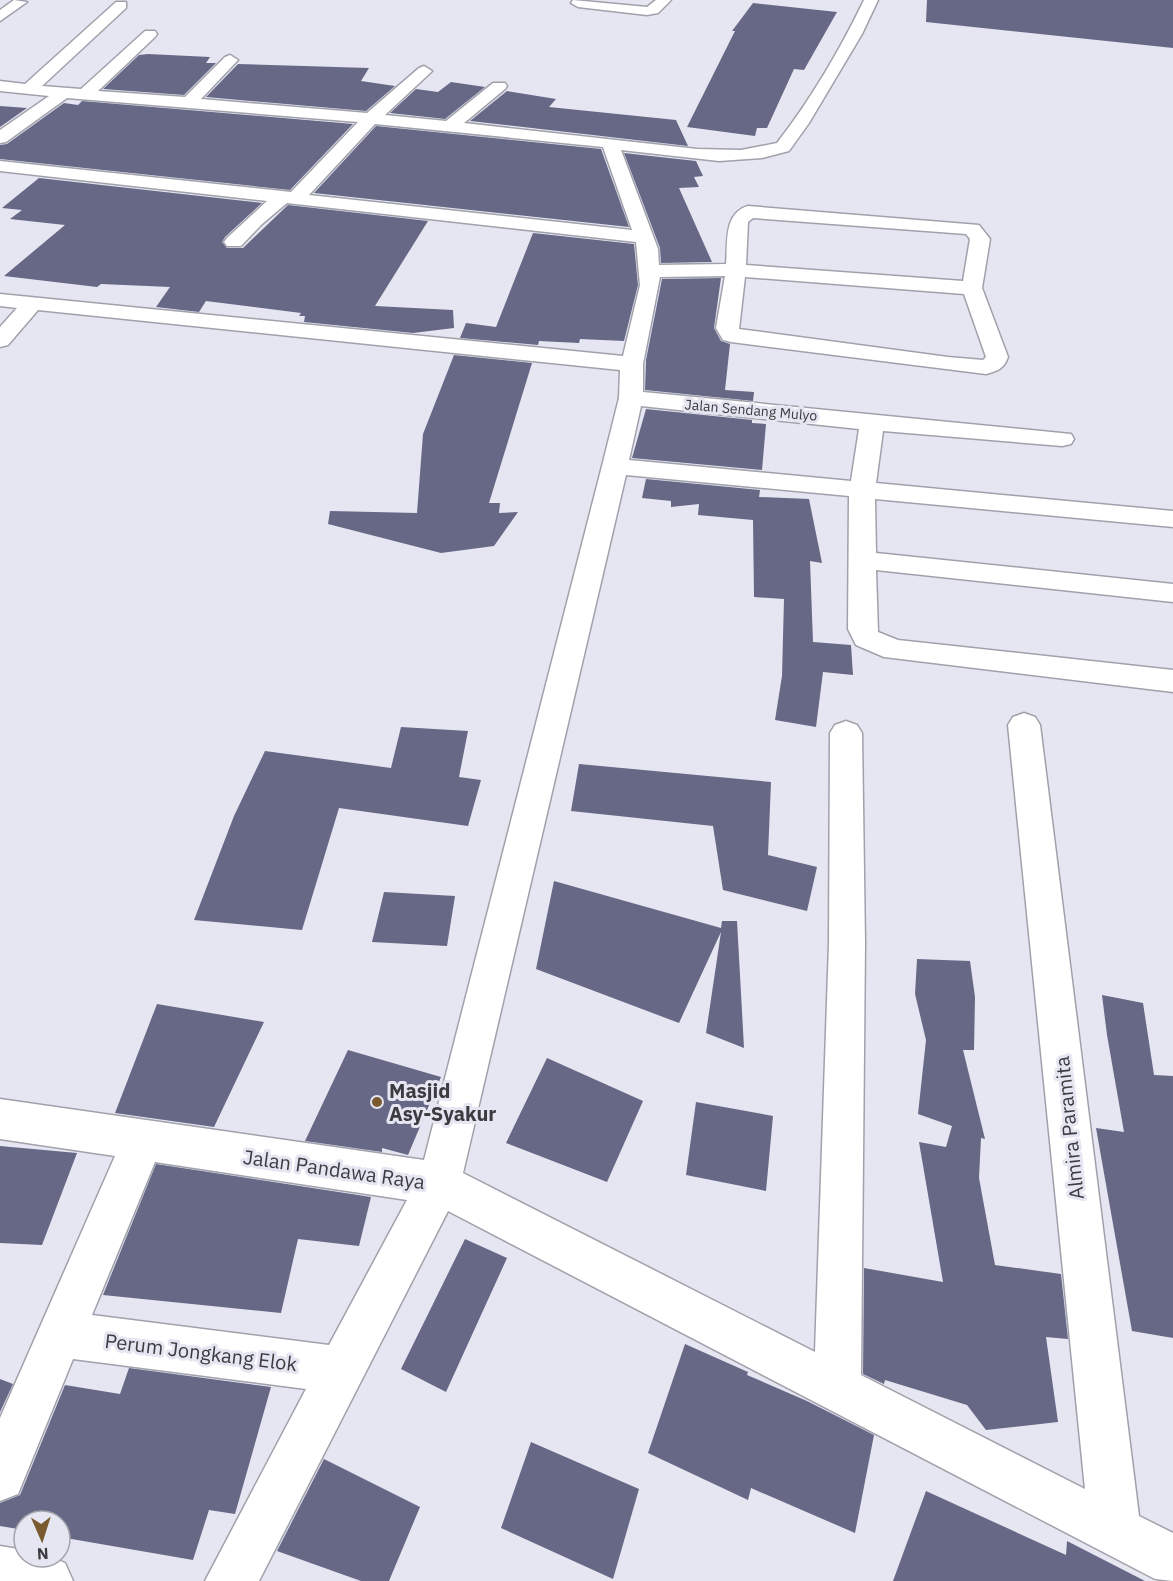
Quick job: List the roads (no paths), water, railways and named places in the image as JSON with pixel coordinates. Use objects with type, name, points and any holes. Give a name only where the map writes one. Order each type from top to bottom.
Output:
[{"type":"street","points":[[578,3],[647,11],[653,10],[664,0]]},
{"type":"street","points":[[0,86],[371,118],[703,154],[744,154],[775,150],[787,144],[855,34],[871,0]]},
{"type":"street","points":[[0,17],[20,2]]},
{"type":"street","points":[[29,89],[121,5]]},
{"type":"street","points":[[85,94],[150,34]]},
{"type":"street","points":[[188,103],[230,60]]},
{"type":"street","points":[[234,242],[255,220],[290,197],[371,118],[424,71]]},
{"type":"street","points":[[450,126],[499,86]]},
{"type":"street","points":[[0,138],[64,93]]},
{"type":"street","points":[[610,143],[649,254],[650,285],[632,364],[631,398],[439,1184],[1173,1561]]},
{"type":"street","points":[[0,166],[643,237]]},
{"type":"street","points":[[748,212],[963,226],[972,229],[980,239],[972,288],[997,357],[995,363],[986,367],[731,335],[727,328],[736,270],[739,221],[748,212]]},
{"type":"street","points":[[650,271],[736,270],[972,288]]},
{"type":"street","points":[[0,300],[31,305],[632,364]]},
{"type":"street","points":[[0,340],[31,305]]},
{"type":"street","name":"Jalan Sendang Mulyo","points":[[631,398],[872,423],[1062,439]]},
{"type":"street","points":[[872,423],[862,489],[863,629],[866,638],[875,644],[894,650],[1173,681]]},
{"type":"street","points":[[615,466],[1173,519]]},
{"type":"street","points":[[862,560],[1173,593]]},
{"type":"street","name":"Almira Paramita","points":[[1024,725],[1115,1531]]},
{"type":"street","points":[[837,1390],[847,943],[846,733]]},
{"type":"street","name":"Jalan Pandawa Raya","points":[[0,1119],[439,1184],[231,1581]]},
{"type":"street","points":[[0,1476],[143,1141]]},
{"type":"street","name":"Perum Jongkang Elok","points":[[60,1334],[342,1370]]},
{"type":"street","points":[[0,1572],[46,1581]]},
{"type":"place","name":"Masjid Asy-Syakur","points":[[377,1102]]}]
